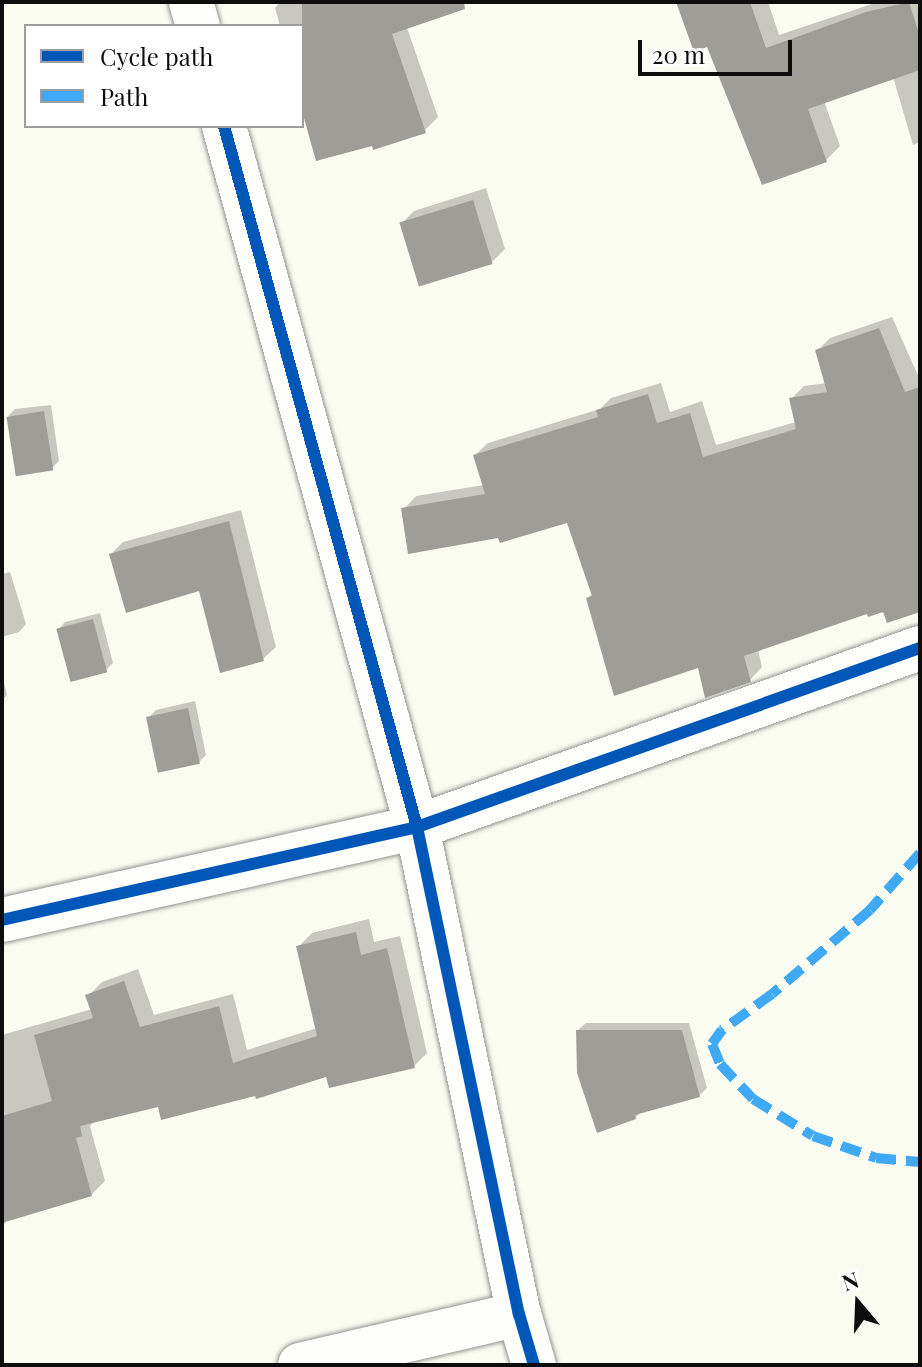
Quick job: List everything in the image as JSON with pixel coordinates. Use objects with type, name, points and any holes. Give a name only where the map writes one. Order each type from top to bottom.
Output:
[{"type":"street","points":[[191,2],[197,24]]},
{"type":"street","points":[[225,128],[417,827],[519,1314],[534,1365]]},
{"type":"street","points":[[2,920],[417,827],[920,648]]},
{"type":"street","points":[[300,1365],[519,1314]]},
{"type":"building","points":[[302,2],[464,2],[465,9],[392,34],[426,133],[373,150],[372,146],[316,161],[304,118]]},
{"type":"building","points":[[676,2],[750,2],[766,48],[866,12],[909,2],[920,37],[920,70],[808,109],[827,162],[762,185],[707,47],[694,52]]},
{"type":"building","points":[[473,200],[493,264],[419,287],[399,223]]},
{"type":"building","points":[[879,328],[905,392],[920,387],[920,612],[887,623],[883,612],[868,617],[867,614],[744,656],[751,682],[705,698],[698,668],[614,696],[586,598],[592,596],[567,523],[500,543],[498,538],[408,554],[401,508],[485,494],[473,455],[598,417],[596,410],[648,394],[657,423],[690,413],[703,457],[796,429],[789,398],[827,392],[815,350]]},
{"type":"building","points":[[44,411],[53,470],[16,476],[6,417]]},
{"type":"building","points":[[229,521],[264,661],[220,673],[199,591],[126,613],[109,554]]},
{"type":"building","points":[[93,619],[107,672],[71,682],[56,629]]},
{"type":"building","points":[[188,708],[200,764],[158,773],[146,717]]},
{"type":"building","points":[[356,932],[361,955],[387,948],[415,1068],[329,1088],[326,1077],[256,1099],[255,1096],[161,1120],[158,1107],[80,1126],[82,1136],[76,1138],[92,1196],[2,1223],[2,1116],[52,1101],[34,1035],[93,1018],[85,995],[124,981],[140,1027],[219,1006],[233,1063],[317,1036],[296,946]]},
{"type":"building","points":[[576,1030],[682,1030],[700,1097],[635,1115],[636,1119],[597,1133],[577,1073]]},
{"type":"marked path","points":[[920,853],[870,910],[772,994],[722,1030],[712,1044],[720,1064],[753,1099],[813,1136],[876,1158],[920,1162]]},
{"type":"cycle path","points":[[225,128],[417,827],[519,1314],[534,1365]]},
{"type":"cycle path","points":[[2,920],[417,827],[920,648]]}]
